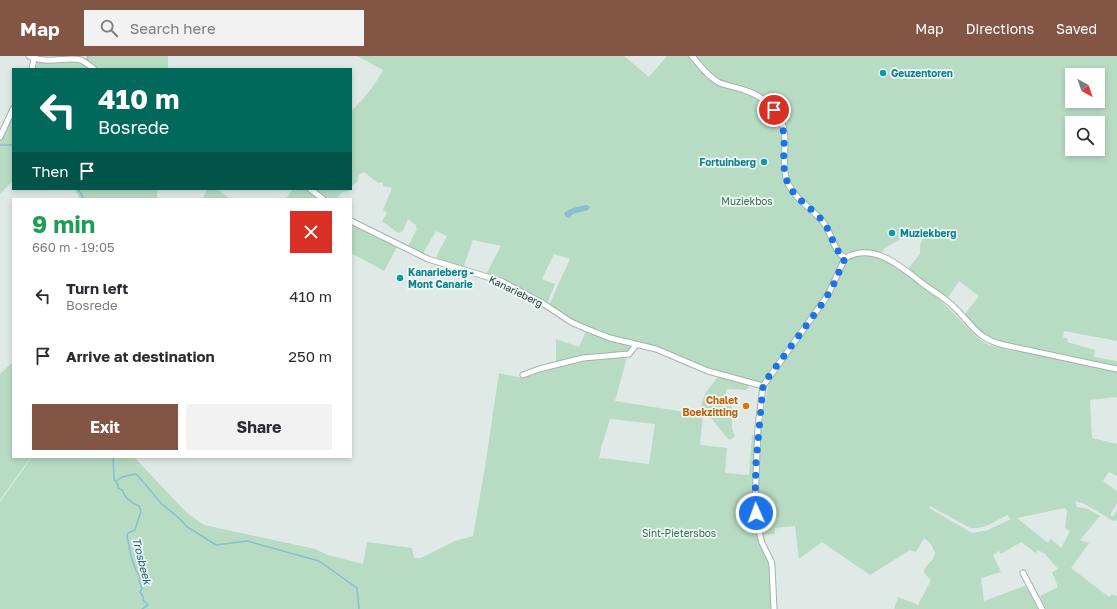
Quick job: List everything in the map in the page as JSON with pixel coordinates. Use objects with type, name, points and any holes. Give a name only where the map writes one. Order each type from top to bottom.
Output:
[{"type":"street","points":[[51,60],[56,56]]},
{"type":"street","points":[[692,56],[706,73],[716,81],[724,85],[746,90],[755,94],[774,110],[784,129],[784,166],[788,184],[799,199],[823,221],[840,254],[845,258]]},
{"type":"street","points":[[32,68],[32,57],[51,60],[75,59],[80,60],[92,68]]},
{"type":"street","points":[[0,137],[12,111]]},
{"type":"street","points":[[311,190],[322,198]]},
{"type":"street","name":"Kanarieberg","points":[[352,221],[424,257],[501,281],[544,304],[571,322],[587,329],[610,338],[636,345]]},
{"type":"street","points":[[774,609],[772,566],[762,543],[757,523],[755,504],[758,434],[763,386],[822,304],[832,288],[845,258],[850,255],[866,253],[886,257],[946,300],[988,340],[1004,345],[1117,369]]},
{"type":"street","points":[[523,375],[539,369],[583,358],[629,354],[636,345],[656,349],[708,371],[763,386]]},
{"type":"street","points":[[1023,573],[1042,609]]},
{"type":"green space","points":[[87,56],[168,56],[168,68],[96,68],[87,61]]},
{"type":"green space","points":[[357,56],[624,56],[649,77],[667,56],[1117,56],[1117,341],[1064,331],[1063,337],[1068,339],[1067,342],[1095,350],[1094,357],[1117,361],[1117,397],[1090,400],[1092,438],[1117,444],[1117,476],[1109,472],[1103,481],[1117,491],[1117,503],[1110,515],[1113,516],[1117,511],[1117,520],[1113,521],[1085,504],[1075,501],[1077,507],[1088,509],[1100,516],[1080,540],[1089,543],[1071,568],[1109,597],[1112,594],[1115,596],[1117,594],[1117,609],[1046,609],[1040,596],[1058,587],[1052,572],[1058,569],[1045,554],[1038,550],[1036,553],[1021,542],[1001,554],[999,551],[993,555],[1001,572],[981,578],[984,601],[1025,586],[1038,609],[894,609],[898,597],[918,605],[931,580],[924,573],[924,569],[933,559],[935,553],[931,544],[924,538],[916,552],[910,550],[870,575],[822,542],[799,559],[795,526],[775,528],[775,534],[762,535],[764,545],[761,547],[768,562],[771,577],[772,609],[0,609],[0,502],[31,458],[135,458],[186,512],[204,525],[315,549],[328,555],[363,564],[367,542],[412,548],[414,558],[421,558],[455,541],[473,536],[499,373],[522,378],[575,362],[591,359],[627,357],[615,401],[698,414],[706,392],[717,378],[722,377],[748,385],[749,388],[745,390],[727,389],[723,405],[732,406],[732,428],[735,437],[729,440],[710,417],[703,415],[700,445],[727,448],[725,473],[749,475],[752,435],[760,436],[768,386],[711,370],[572,322],[549,305],[570,259],[554,254],[542,279],[555,284],[547,304],[495,276],[486,274],[501,246],[473,240],[463,268],[437,260],[437,255],[447,236],[436,231],[422,255],[407,248],[417,229],[416,225],[408,219],[403,231],[398,233],[382,221],[387,213],[383,210],[392,188],[383,186],[383,182],[378,183],[364,172],[359,175],[357,182],[352,185],[352,110],[369,92],[383,70]],"holes":[[[917,229],[924,236],[920,245],[920,254],[908,269],[947,299],[959,281],[979,296],[964,315],[983,335],[997,341],[1077,358],[1076,363],[1008,350],[986,344],[941,301],[902,272],[884,261],[882,252],[884,249]],[[610,419],[655,424],[649,464],[602,458],[599,459]],[[930,506],[970,528],[980,528],[1007,515],[1011,519],[988,530],[972,533],[929,508]],[[1065,508],[1067,511],[1065,528],[1070,531],[1061,548],[1051,539],[1048,543],[1017,518]]]},
{"type":"green space","points":[[77,60],[90,68],[34,68],[40,61]]},
{"type":"green space","points":[[12,115],[12,182],[0,194],[0,140]]},
{"type":"green space","points":[[76,190],[157,190],[157,198],[80,198]]},
{"type":"green space","points":[[207,190],[218,190],[229,198],[203,198]]},
{"type":"green space","points":[[292,190],[308,190],[319,198],[287,198]]},
{"type":"green space","points":[[313,190],[349,190],[342,192],[338,198],[323,198]]},
{"type":"green space","points":[[354,224],[397,247],[384,271],[352,254],[352,228]]},
{"type":"green space","points":[[586,331],[629,346],[630,350],[629,352],[556,363],[556,339],[579,347]]},
{"type":"green space","points":[[12,363],[12,458],[30,458],[0,500],[0,374]]},
{"type":"water","points":[[587,205],[590,207],[588,210],[573,214],[569,218],[566,217],[564,213],[569,210]]},
{"type":"waterway","points":[[87,61],[88,56]]},
{"type":"waterway","points":[[0,145],[12,145]]},
{"type":"waterway","name":"Trosbeek","points":[[79,190],[83,198]]},
{"type":"waterway","name":"Trosbeek","points":[[113,458],[114,479],[118,485],[118,488],[122,490],[129,500],[139,506],[141,511],[135,530],[128,533],[127,536],[133,563],[140,577],[139,580],[142,589],[140,592],[143,596],[143,600],[148,605],[142,609]]},
{"type":"waterway","points":[[116,481],[122,477],[136,474],[161,503],[186,526],[216,545],[247,541],[319,561],[357,588],[359,609]]},
{"type":"place","name":"Geuzentoren","points":[[883,73]]},
{"type":"place","name":"Fortuinberg","points":[[764,162]]},
{"type":"place","name":"Muziekberg","points":[[892,233]]},
{"type":"place","name":"Kanarieberg - Mont Canarie","points":[[400,278]]},
{"type":"place","name":"Chalet Boekzitting","points":[[746,406]]},
{"type":"route","points":[[756,513],[756,463],[758,427],[763,386],[828,295],[845,258],[837,250],[828,228],[823,221],[799,199],[788,184],[784,166],[784,129],[778,115],[774,110]]},
{"type":"park label","name":"Muziekbos","points":[[747,201]]},
{"type":"park label","name":"Sint-Pietersbos","points":[[679,533]]}]
